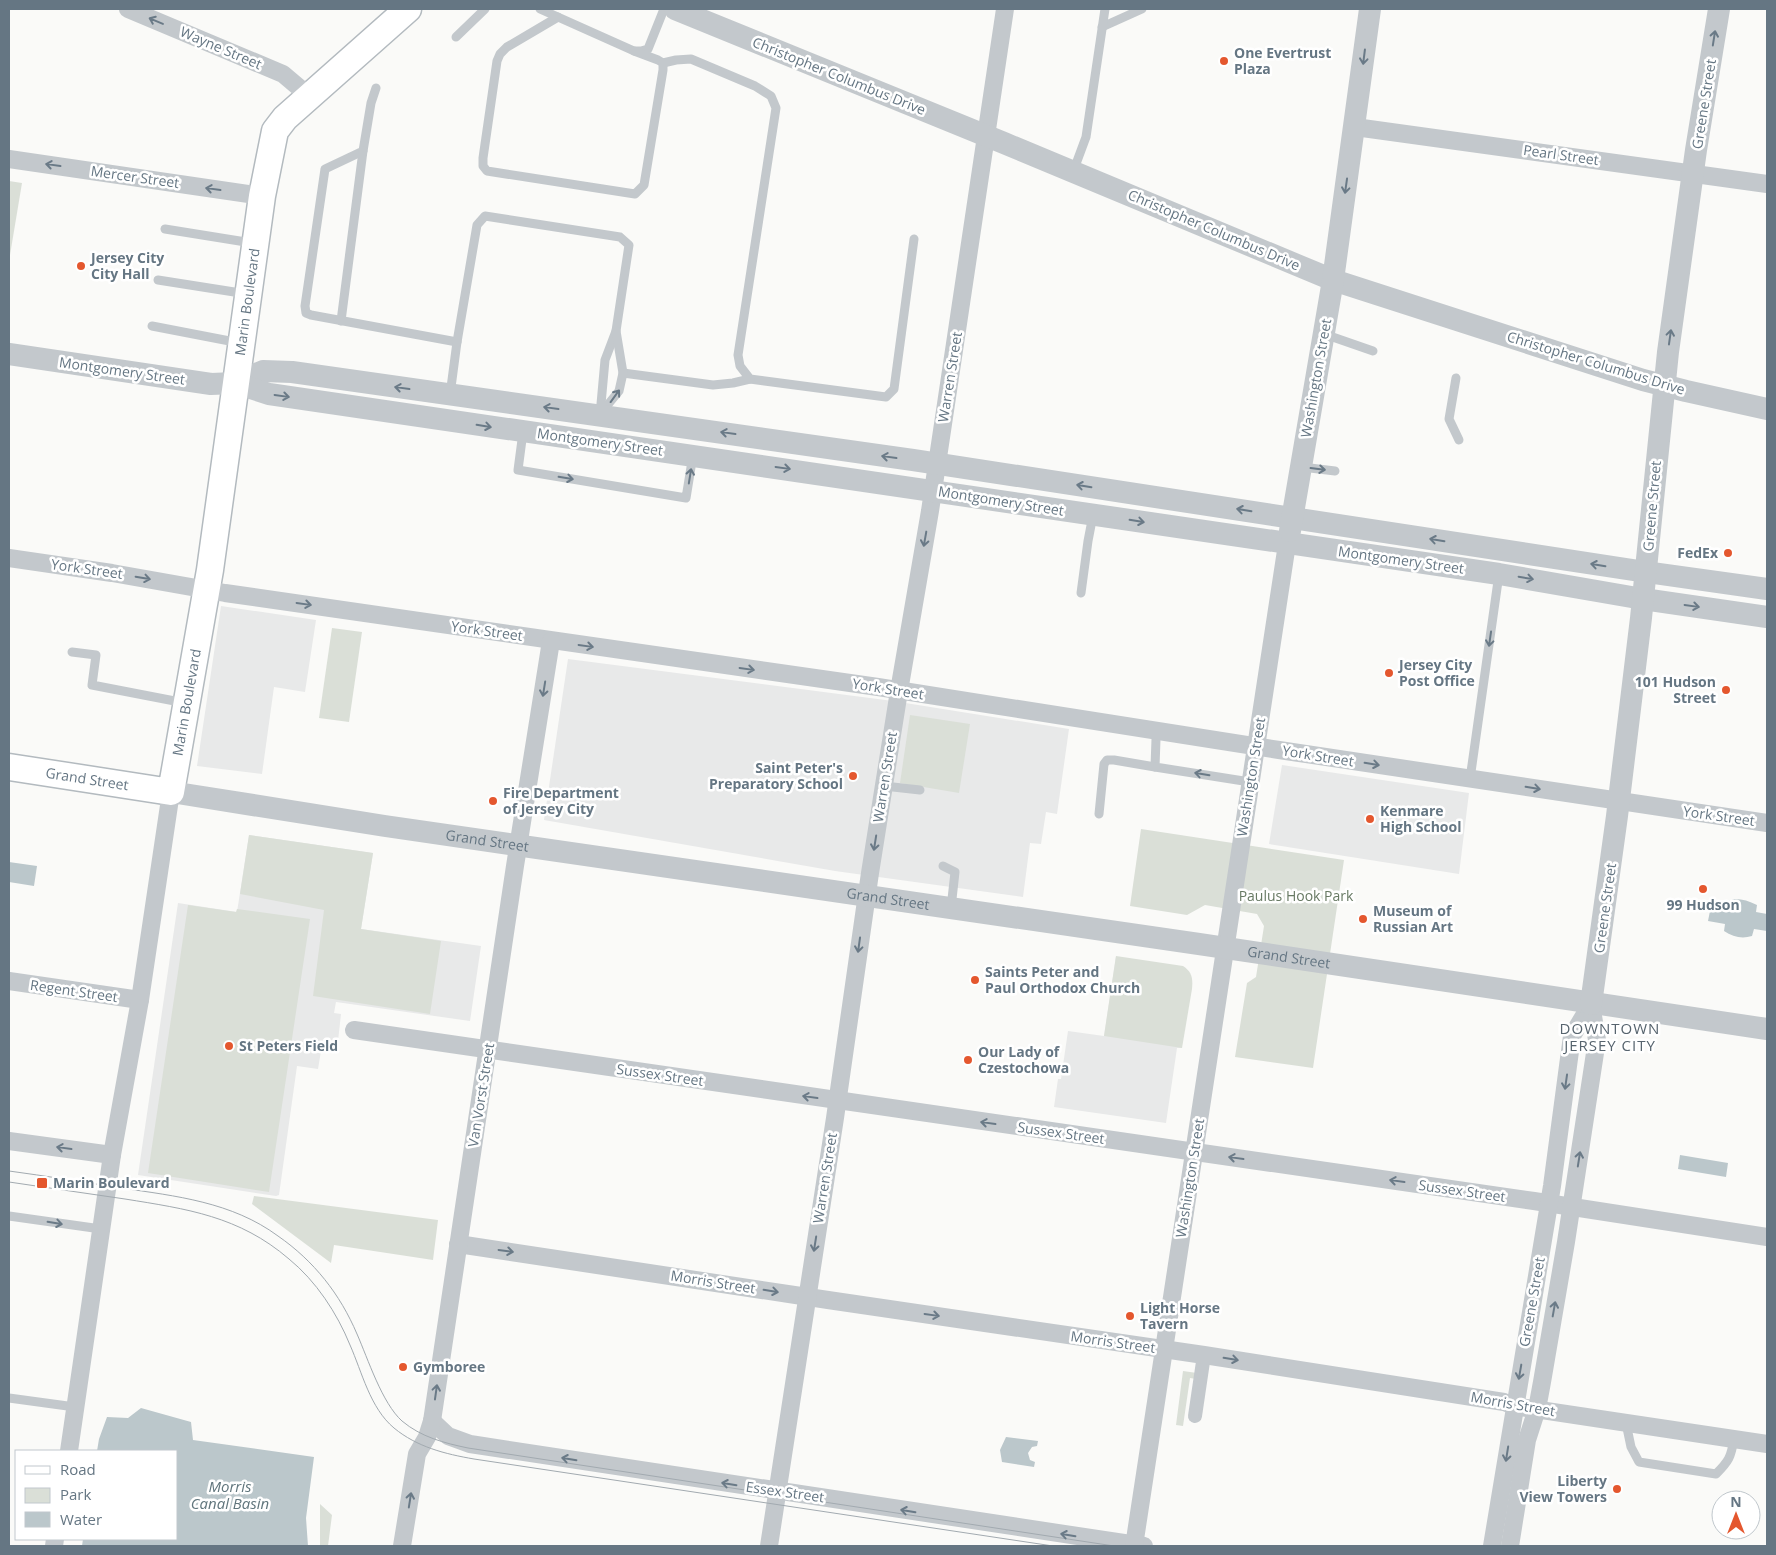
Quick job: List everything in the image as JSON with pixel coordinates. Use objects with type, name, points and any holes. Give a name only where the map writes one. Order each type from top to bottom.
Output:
[{"type":"main road","name":"Marin Boulevard","points":[[171,792],[188,704],[206,590],[262,196],[275,131],[285,118],[408,9]]},
{"type":"main road","name":"Grand Street","points":[[9,767],[171,792]]},
{"type":"street","name":"Wayne Street","points":[[128,9],[283,74],[309,96]]},
{"type":"street","name":"Christopher Columbus Drive","points":[[675,9],[1333,280],[1664,385],[1767,409]]},
{"type":"street","name":"Warren Street","points":[[769,1546],[866,897],[933,491],[1005,9]]},
{"type":"street","name":"Washington Street","points":[[1137,1546],[1163,1349],[1255,746],[1287,544],[1333,280],[1370,9]]},
{"type":"street","name":"Greene Street","points":[[1510,1546],[1526,1440],[1537,1409],[1572,1207],[1597,1040],[1591,1004],[1619,802],[1643,599],[1664,385],[1693,173],[1719,9]]},
{"type":"street","name":"Pearl Street","points":[[1355,127],[1767,184]]},
{"type":"street","name":"Mercer Street","points":[[9,159],[262,196]]},
{"type":"street","name":"Montgomery Street","points":[[9,354],[211,384],[235,383],[269,394],[523,432],[596,440],[1499,574],[1643,599],[1767,617]]},
{"type":"street","name":"Montgomery Street","points":[[235,383],[263,371],[276,371],[600,415],[937,464],[1767,589]]},
{"type":"street","points":[[446,420],[450,395]]},
{"type":"street","points":[[596,440],[600,415]]},
{"type":"street","name":"York Street","points":[[9,558],[112,573],[206,590],[899,691],[1767,824]]},
{"type":"street","name":"Van Vorst Street","points":[[402,1546],[417,1454],[427,1437],[432,1421],[551,641]]},
{"type":"street","name":"Grand Street","points":[[171,792],[519,846],[1225,948],[1767,1029]]},
{"type":"street","name":"Marin Boulevard","points":[[68,1450],[112,1155],[140,1000],[171,792]]},
{"type":"street","name":"Regent Street","points":[[9,981],[140,1000]]},
{"type":"street","name":"Greene Street","points":[[1492,1546],[1549,1203],[1572,1036],[1591,1004]]},
{"type":"street","name":"Sussex Street","points":[[354,1030],[1549,1203],[1767,1237]]},
{"type":"street","points":[[9,1141],[112,1155]]},
{"type":"street","name":"Morris Street","points":[[458,1244],[1204,1355],[1504,1402],[1514,1406],[1767,1444]]},
{"type":"street","points":[[1195,1416],[1204,1355]]},
{"type":"street","name":"Essex Street","points":[[432,1421],[448,1436],[470,1444],[1137,1546]]},
{"type":"lane","points":[[456,37],[485,9]]},
{"type":"lane","points":[[540,9],[662,63],[691,59],[755,86],[771,96],[776,108],[738,355],[740,366],[750,379]]},
{"type":"lane","points":[[634,51],[648,49],[664,9]]},
{"type":"lane","points":[[1073,172],[1086,137],[1105,9]]},
{"type":"lane","points":[[1102,27],[1142,9]]},
{"type":"lane","points":[[558,17],[507,47],[496,61],[482,166],[487,171],[634,194],[644,185],[663,70],[662,63]]},
{"type":"lane","points":[[341,321],[363,150],[371,103],[376,88]]},
{"type":"lane","points":[[363,150],[326,169],[305,306],[306,313],[457,342]]},
{"type":"lane","points":[[450,395],[477,225],[485,216],[620,237],[629,245],[616,331],[605,360],[600,415]]},
{"type":"lane","points":[[165,228],[255,244]]},
{"type":"lane","points":[[623,373],[713,385],[750,379],[886,397],[894,389],[914,239]]},
{"type":"lane","points":[[158,280],[248,294]]},
{"type":"lane","points":[[152,326],[240,343]]},
{"type":"lane","points":[[600,415],[620,391],[623,373],[616,331]]},
{"type":"lane","points":[[1324,334],[1373,350]]},
{"type":"lane","points":[[1456,378],[1449,419],[1459,440]]},
{"type":"lane","points":[[523,432],[518,470],[686,498],[693,455]]},
{"type":"lane","points":[[1301,467],[1335,471]]},
{"type":"lane","points":[[1081,593],[1093,515]]},
{"type":"lane","points":[[1470,779],[1499,574]]},
{"type":"lane","points":[[72,652],[96,655],[92,685],[188,704]]},
{"type":"lane","points":[[1155,767],[1158,731]]},
{"type":"lane","points":[[1099,814],[1104,764],[1107,760],[1250,782]]},
{"type":"lane","points":[[884,786],[920,790]]},
{"type":"lane","points":[[943,866],[956,872],[951,909]]},
{"type":"lane","points":[[9,1216],[101,1230]]},
{"type":"lane","points":[[9,1398],[75,1407]]},
{"type":"lane","points":[[1626,1423],[1628,1440],[1639,1462],[1687,1470],[1716,1474],[1731,1456],[1734,1439]]},
{"type":"shaded area","points":[[221,606],[316,620],[305,692],[274,687],[262,774],[197,766]]},
{"type":"shaded area","points":[[568,659],[893,701],[1069,729],[1057,814],[1046,812],[1041,844],[1030,843],[1023,897],[835,871],[544,820]]},
{"type":"shaded area","name":"Kenmare High School","points":[[1282,765],[1469,793],[1459,874],[1269,844]]},
{"type":"shaded area","points":[[249,835],[373,853],[361,929],[481,946],[470,1021],[336,1002],[334,1013],[341,1014],[338,1041],[323,1039],[318,1069],[297,1066],[279,1195],[276,1196],[138,1175],[178,903],[237,912]]},
{"type":"shaded area","points":[[1116,956],[1182,1048],[1177,1048],[1166,1123],[1054,1107],[1058,1079],[1061,1079],[1068,1031],[1104,1036]]},
{"type":"green space","points":[[9,181],[22,183],[9,261]]},
{"type":"green space","points":[[332,628],[362,632],[349,722],[319,718]]},
{"type":"green space","points":[[910,715],[970,724],[959,793],[900,783]]},
{"type":"green space","name":"Paulus Hook Park","points":[[1141,829],[1344,860],[1313,1068],[1235,1057],[1247,983],[1256,977],[1264,926],[1257,914],[1205,905],[1187,915],[1130,906]]},
{"type":"green space","points":[[249,835],[373,853],[361,929],[441,941],[430,1014],[313,996],[324,910],[240,894]]},
{"type":"green space","name":"St Peters Field","points":[[188,905],[236,912],[237,909],[310,919],[269,1192],[148,1173]]},
{"type":"green space","points":[[1116,956],[1183,966],[1190,973],[1192,989],[1182,1048],[1104,1036]]},
{"type":"green space","points":[[254,1196],[438,1220],[433,1260],[334,1245],[331,1263],[252,1204]]},
{"type":"green space","points":[[1183,1371],[1197,1373],[1196,1379],[1190,1378],[1183,1426],[1176,1425]]},
{"type":"green space","points":[[320,1504],[332,1515],[328,1546],[320,1546]]},
{"type":"water","points":[[9,862],[37,866],[34,886],[9,882]]},
{"type":"water","points":[[1735,899],[1757,905],[1756,912],[1767,914],[1767,931],[1754,929],[1752,936],[1738,937],[1724,931],[1725,924],[1708,921],[1711,906],[1727,908],[1728,901]]},
{"type":"water","points":[[1680,1155],[1728,1163],[1726,1177],[1678,1169]]},
{"type":"water","name":"Morris Canal Basin","points":[[141,1408],[191,1422],[193,1440],[314,1457],[306,1518],[308,1546],[82,1546],[83,1540],[178,1540],[178,1450],[97,1450],[107,1417],[128,1418]]},
{"type":"water","points":[[1006,1437],[1038,1441],[1037,1446],[1032,1447],[1028,1453],[1030,1460],[1035,1462],[1034,1467],[1002,1462],[1000,1450]]},
{"type":"tram line","points":[[9,1171],[203,1202],[242,1215],[278,1236],[314,1267],[343,1305],[376,1380],[395,1413],[409,1427],[433,1439],[468,1448],[1114,1546]]},
{"type":"tram line","points":[[9,1182],[191,1211],[231,1224],[270,1244],[299,1268],[325,1298],[345,1333],[373,1400],[386,1420],[403,1435],[432,1449],[474,1459],[1053,1546]]},
{"type":"place","name":"One Evertrust Plaza","points":[[1224,61]]},
{"type":"place","name":"Jersey City City Hall","points":[[81,266]]},
{"type":"place","name":"FedEx","points":[[1728,553]]},
{"type":"place","name":"Jersey City Post Office","points":[[1389,673]]},
{"type":"place","name":"101 Hudson Street","points":[[1726,690]]},
{"type":"place","name":"Saint Peter's Preparatory School","points":[[853,776]]},
{"type":"place","name":"Fire Department of Jersey City","points":[[493,801]]},
{"type":"place","name":"Kenmare High School","points":[[1370,819]]},
{"type":"place","name":"99 Hudson","points":[[1703,889]]},
{"type":"place","name":"Museum of Russian Art","points":[[1363,919]]},
{"type":"place","name":"Saints Peter and Paul Orthodox Church","points":[[975,980]]},
{"type":"place","name":"St Peters Field","points":[[229,1046]]},
{"type":"place","name":"Our Lady of Czestochowa","points":[[968,1060]]},
{"type":"place","name":"Marin Boulevard","points":[[42,1183]]},
{"type":"place","name":"Light Horse Tavern","points":[[1130,1316]]},
{"type":"place","name":"Gymboree","points":[[403,1367]]},
{"type":"place","name":"Liberty View Towers","points":[[1617,1489]]},
{"type":"district","name":"DOWNTOWN JERSEY CITY","points":[[1610,1038]]}]
